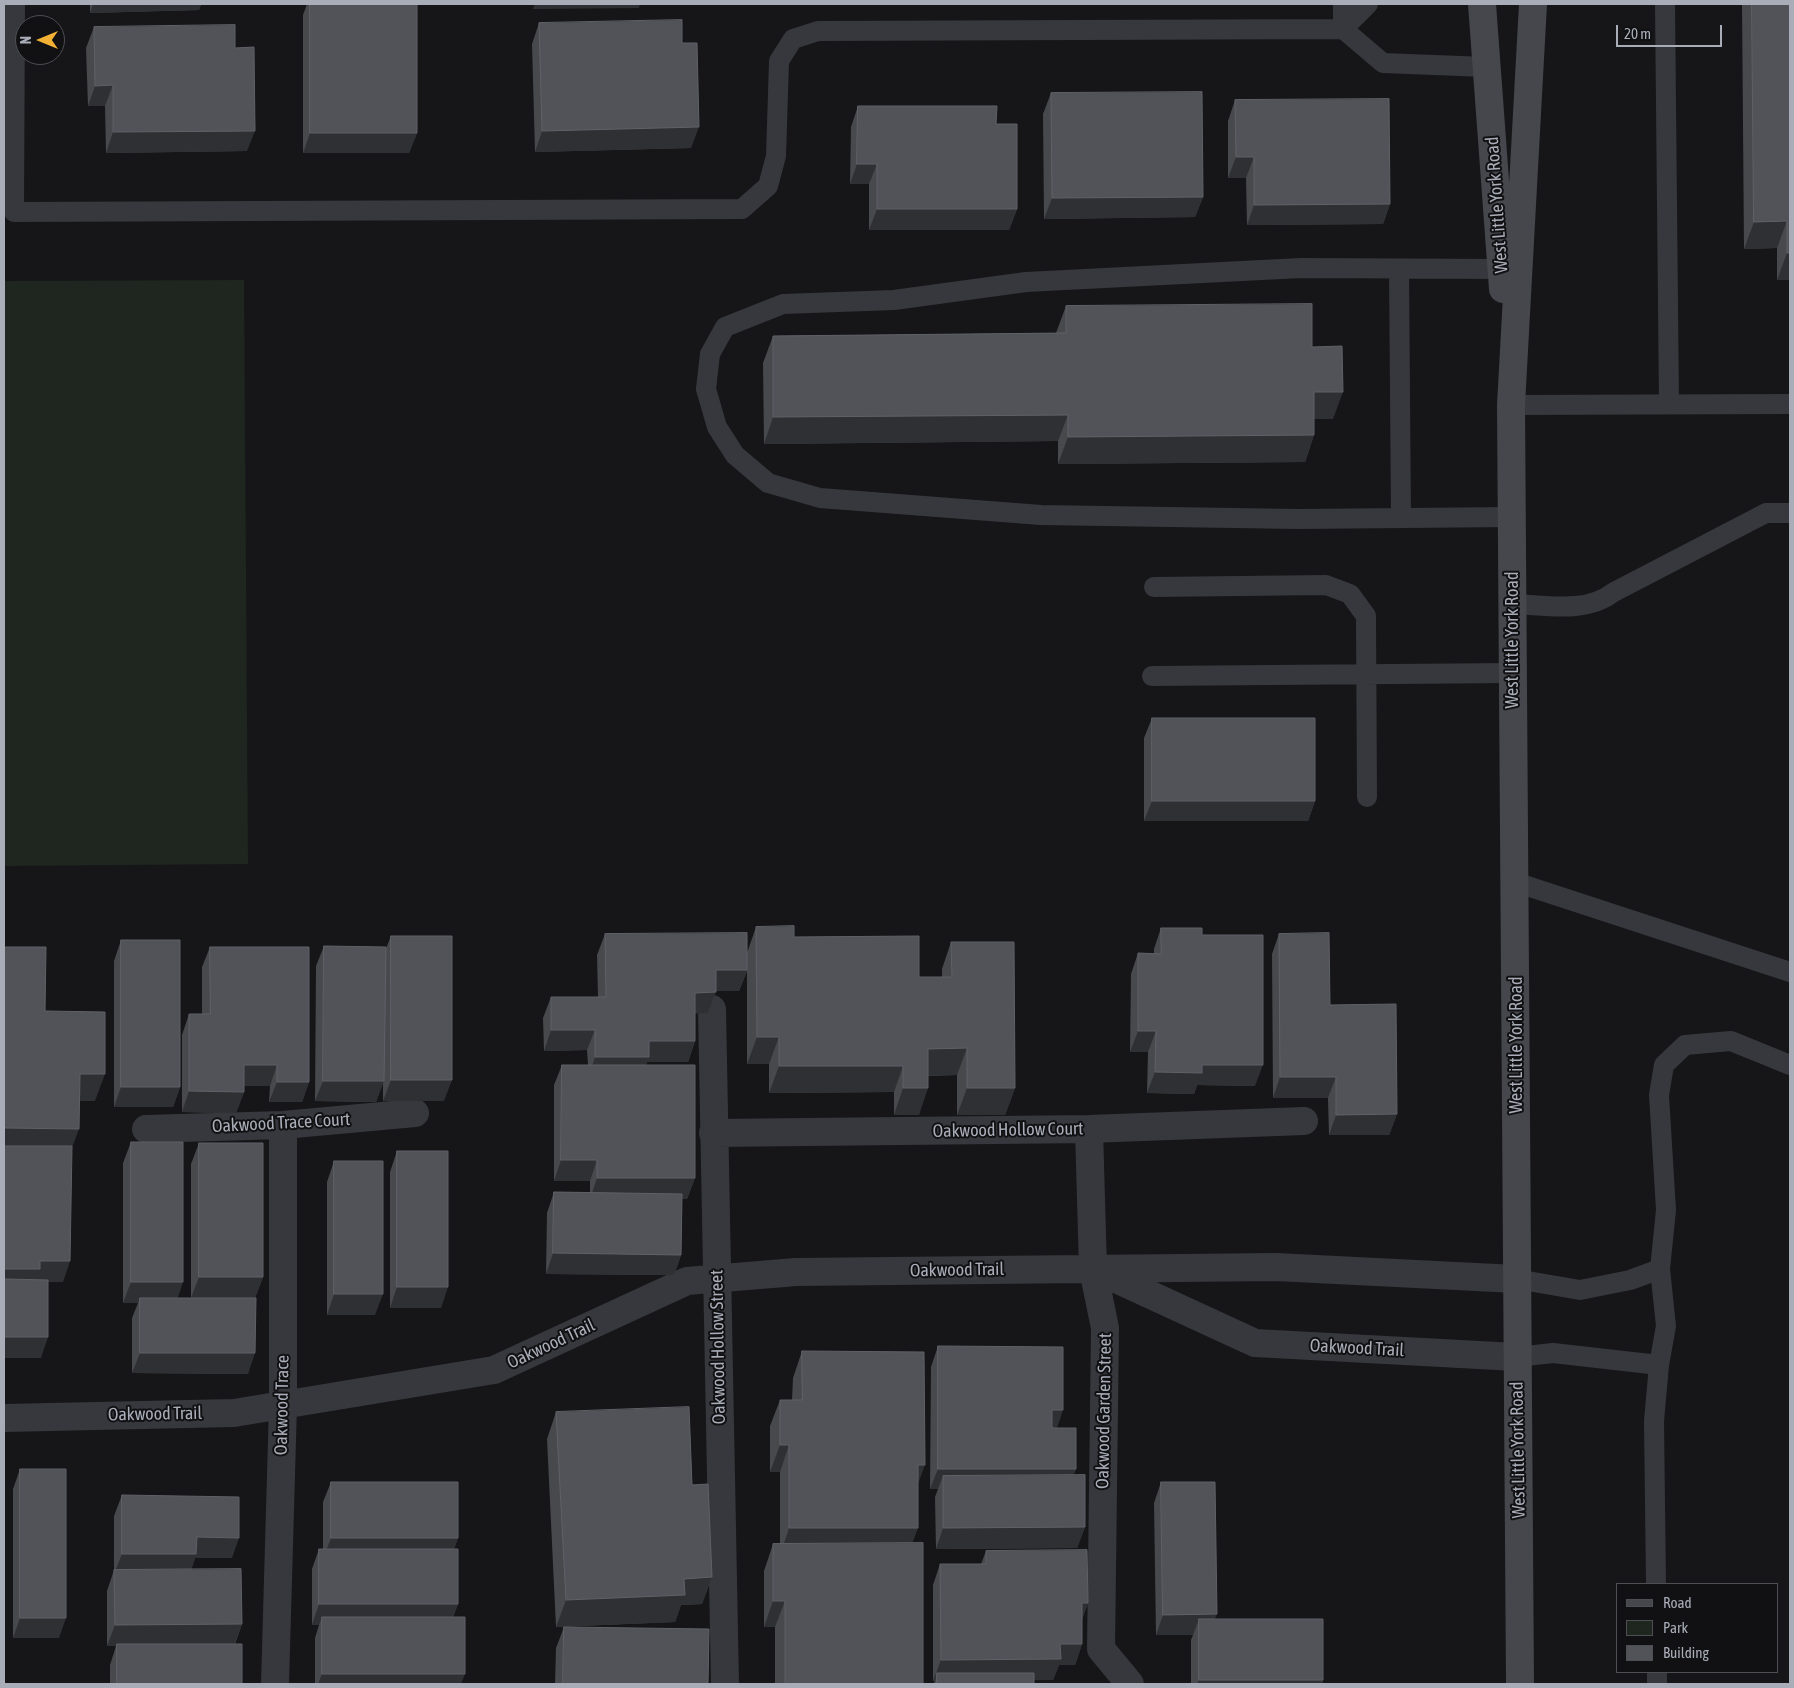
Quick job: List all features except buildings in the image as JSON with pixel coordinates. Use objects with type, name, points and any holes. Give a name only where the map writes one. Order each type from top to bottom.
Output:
[{"type":"main road","name":"West Little York Road","points":[[1482,4],[1511,405],[1516,1357],[1520,1684]]},
{"type":"main road","name":"West Little York Road","points":[[1511,405],[1533,4]]},
{"type":"street","name":"Oakwood Hollow Street","points":[[712,1009],[724,1684]]},
{"type":"street","name":"Oakwood Trace Court","points":[[146,1128],[283,1126],[415,1113]]},
{"type":"street","name":"Oakwood Hollow Court","points":[[713,1133],[1089,1129],[1304,1121]]},
{"type":"street","name":"Oakwood Trace","points":[[275,1684],[283,1405],[283,1126]]},
{"type":"street","name":"Oakwood Garden Street","points":[[1089,1129],[1093,1269],[1105,1328],[1101,1649],[1130,1684]]},
{"type":"street","name":"Oakwood Trail","points":[[4,1418],[234,1412],[494,1370],[687,1281],[718,1278],[796,1272],[1276,1267],[1516,1279]]},
{"type":"street","name":"Oakwood Trail","points":[[1093,1269],[1255,1343],[1516,1357]]},
{"type":"lane","points":[[14,4],[14,212],[742,209],[768,186],[776,156],[779,61],[793,39],[818,31],[1343,29],[1383,63],[1486,67]]},
{"type":"lane","points":[[1343,4],[1343,29]]},
{"type":"lane","points":[[1343,29],[1368,4]]},
{"type":"lane","points":[[1665,4],[1669,404]]},
{"type":"lane","points":[[1502,269],[1301,268],[1026,282],[894,300],[783,304],[724,327],[710,354],[706,389],[718,427],[735,455],[768,483],[820,498],[1041,515],[1298,519],[1512,517]]},
{"type":"lane","points":[[1399,269],[1401,518]]},
{"type":"lane","points":[[1511,405],[1790,404]]},
{"type":"lane","points":[[1512,604],[1578,607],[1603,601],[1614,592],[1766,513],[1790,513]]},
{"type":"lane","points":[[1154,587],[1326,585],[1350,594],[1366,616],[1367,797]]},
{"type":"lane","points":[[1152,676],[1512,673]]},
{"type":"lane","points":[[1515,882],[1790,972]]},
{"type":"lane","points":[[1656,1583],[1654,1421],[1659,1365],[1666,1326],[1660,1269],[1666,1210],[1659,1095],[1664,1065],[1685,1045],[1731,1041],[1790,1065]]},
{"type":"lane","points":[[1516,1279],[1580,1290],[1630,1280],[1660,1269]]},
{"type":"lane","points":[[1516,1357],[1553,1353],[1659,1365]]},
{"type":"green space","points":[[244,280],[248,864],[4,866],[4,281]]}]
